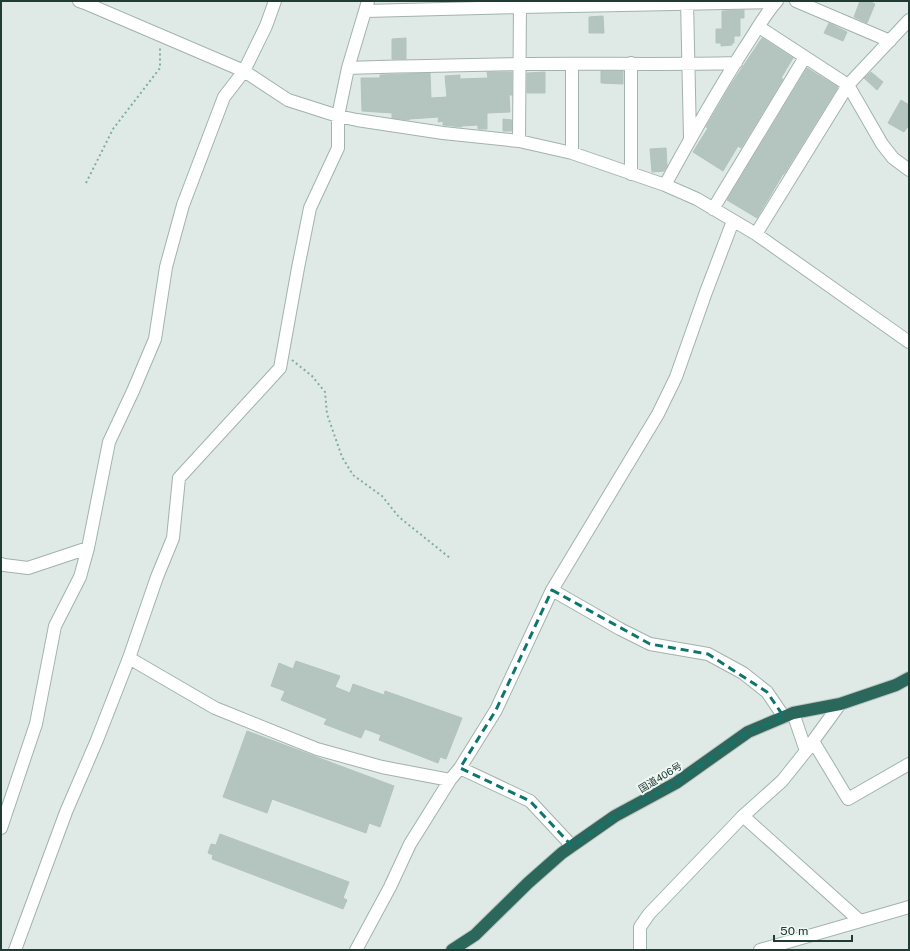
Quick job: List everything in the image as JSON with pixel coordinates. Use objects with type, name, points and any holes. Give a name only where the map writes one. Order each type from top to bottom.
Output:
[{"type":"highway","name":"国道406号","points":[[452,950],[475,935],[528,883],[562,853],[615,816],[676,783],[748,732],[789,715],[840,704],[896,685],[909,678]]},
{"type":"street","points":[[79,1],[244,71],[288,100],[338,116],[443,133],[519,141],[572,153],[665,185],[697,199],[756,234],[909,342]]},
{"type":"street","points":[[1,828],[36,724],[55,626],[80,577],[99,499],[109,442],[134,392],[155,340],[166,267],[183,205],[224,97],[244,71],[266,26],[275,1]]},
{"type":"street","points":[[796,1],[890,41]]},
{"type":"street","points":[[687,2],[690,139]]},
{"type":"street","points":[[15,950],[66,812],[97,740],[129,658],[157,577],[173,538],[180,478],[280,368],[310,208],[338,148],[338,116],[348,68],[367,6],[776,2]]},
{"type":"street","points":[[665,185],[690,139],[736,62],[776,2]]},
{"type":"street","points":[[519,141],[520,4]]},
{"type":"street","points":[[756,234],[848,85],[909,20]]},
{"type":"street","points":[[759,27],[848,85],[882,144],[893,158],[909,170]]},
{"type":"street","points":[[713,208],[805,56]]},
{"type":"street","points":[[348,68],[520,64],[689,64],[736,62]]},
{"type":"street","points":[[631,63],[631,174]]},
{"type":"street","points":[[572,64],[572,153]]},
{"type":"street","points":[[356,950],[390,887],[410,844],[496,710],[552,590],[658,414],[676,378],[733,221]]},
{"type":"street","points":[[1,564],[28,568],[88,548]]},
{"type":"street","points":[[552,590],[620,629],[650,644],[708,654],[743,673],[767,692],[789,715],[806,751]]},
{"type":"street","points":[[129,658],[215,708],[317,749],[382,767],[450,780]]},
{"type":"street","points":[[640,950],[640,927],[649,914],[743,816],[782,781],[840,704]]},
{"type":"street","points":[[813,741],[848,799],[909,764]]},
{"type":"street","points":[[460,768],[530,801],[572,846]]},
{"type":"street","points":[[743,816],[860,921]]},
{"type":"street","points":[[760,950],[909,907]]},
{"type":"path","points":[[86,183],[112,129],[160,68],[159,34]]},
{"type":"path","points":[[283,353],[312,376],[325,392],[327,414],[342,457],[353,475],[382,496],[399,517],[450,558]]},
{"type":"highlighted area","points":[[552,590],[650,644],[708,654],[767,692],[784,717],[748,732],[676,783],[615,816],[572,846],[530,801],[460,768],[496,710]]},
{"type":"building","points":[[860,1],[869,1],[875,4],[867,23],[854,17]]},
{"type":"building","points":[[744,10],[744,18],[740,18],[740,36],[734,36],[734,43],[732,43],[732,45],[721,46],[721,43],[716,43],[716,29],[722,29],[722,11]]},
{"type":"building","points":[[603,16],[604,33],[589,33],[589,17]]},
{"type":"building","points":[[829,23],[847,32],[843,41],[824,33]]},
{"type":"building","points":[[406,38],[406,59],[392,59],[392,39]]},
{"type":"building","points":[[762,38],[793,58],[781,78],[783,79],[741,148],[738,146],[723,171],[693,152],[708,128],[706,127],[730,86]]},
{"type":"building","points":[[807,68],[838,87],[757,218],[727,200]]},
{"type":"building","points":[[601,71],[623,71],[623,84],[601,83]]},
{"type":"building","points":[[487,72],[512,72],[512,95],[509,95],[510,112],[487,113],[487,129],[478,129],[478,125],[461,126],[462,127],[443,125],[443,121],[438,122],[439,117],[409,120],[392,118],[392,113],[362,111],[361,78],[380,78],[380,75],[430,73],[431,98],[447,97],[445,76],[460,75],[460,79],[488,78]]},
{"type":"building","points":[[545,72],[545,93],[527,93],[527,73]]},
{"type":"building","points":[[871,72],[883,82],[877,90],[864,78]]},
{"type":"building","points":[[901,100],[909,105],[909,125],[904,132],[888,123]]},
{"type":"building","points":[[503,119],[512,120],[512,131],[503,131]]},
{"type":"building","points":[[666,148],[667,166],[664,171],[652,172],[650,149]]},
{"type":"building","points":[[296,661],[340,676],[335,687],[350,693],[353,684],[384,695],[385,691],[462,718],[446,759],[440,757],[438,763],[379,740],[381,735],[365,729],[361,738],[324,724],[327,719],[281,700],[285,691],[271,686],[279,663],[293,669]]},
{"type":"building","points":[[247,731],[394,786],[380,827],[369,823],[366,833],[272,799],[267,813],[223,797]]},
{"type":"building","points":[[220,834],[349,882],[343,898],[347,900],[343,909],[212,859],[213,855],[208,853],[211,844],[216,845]]}]
